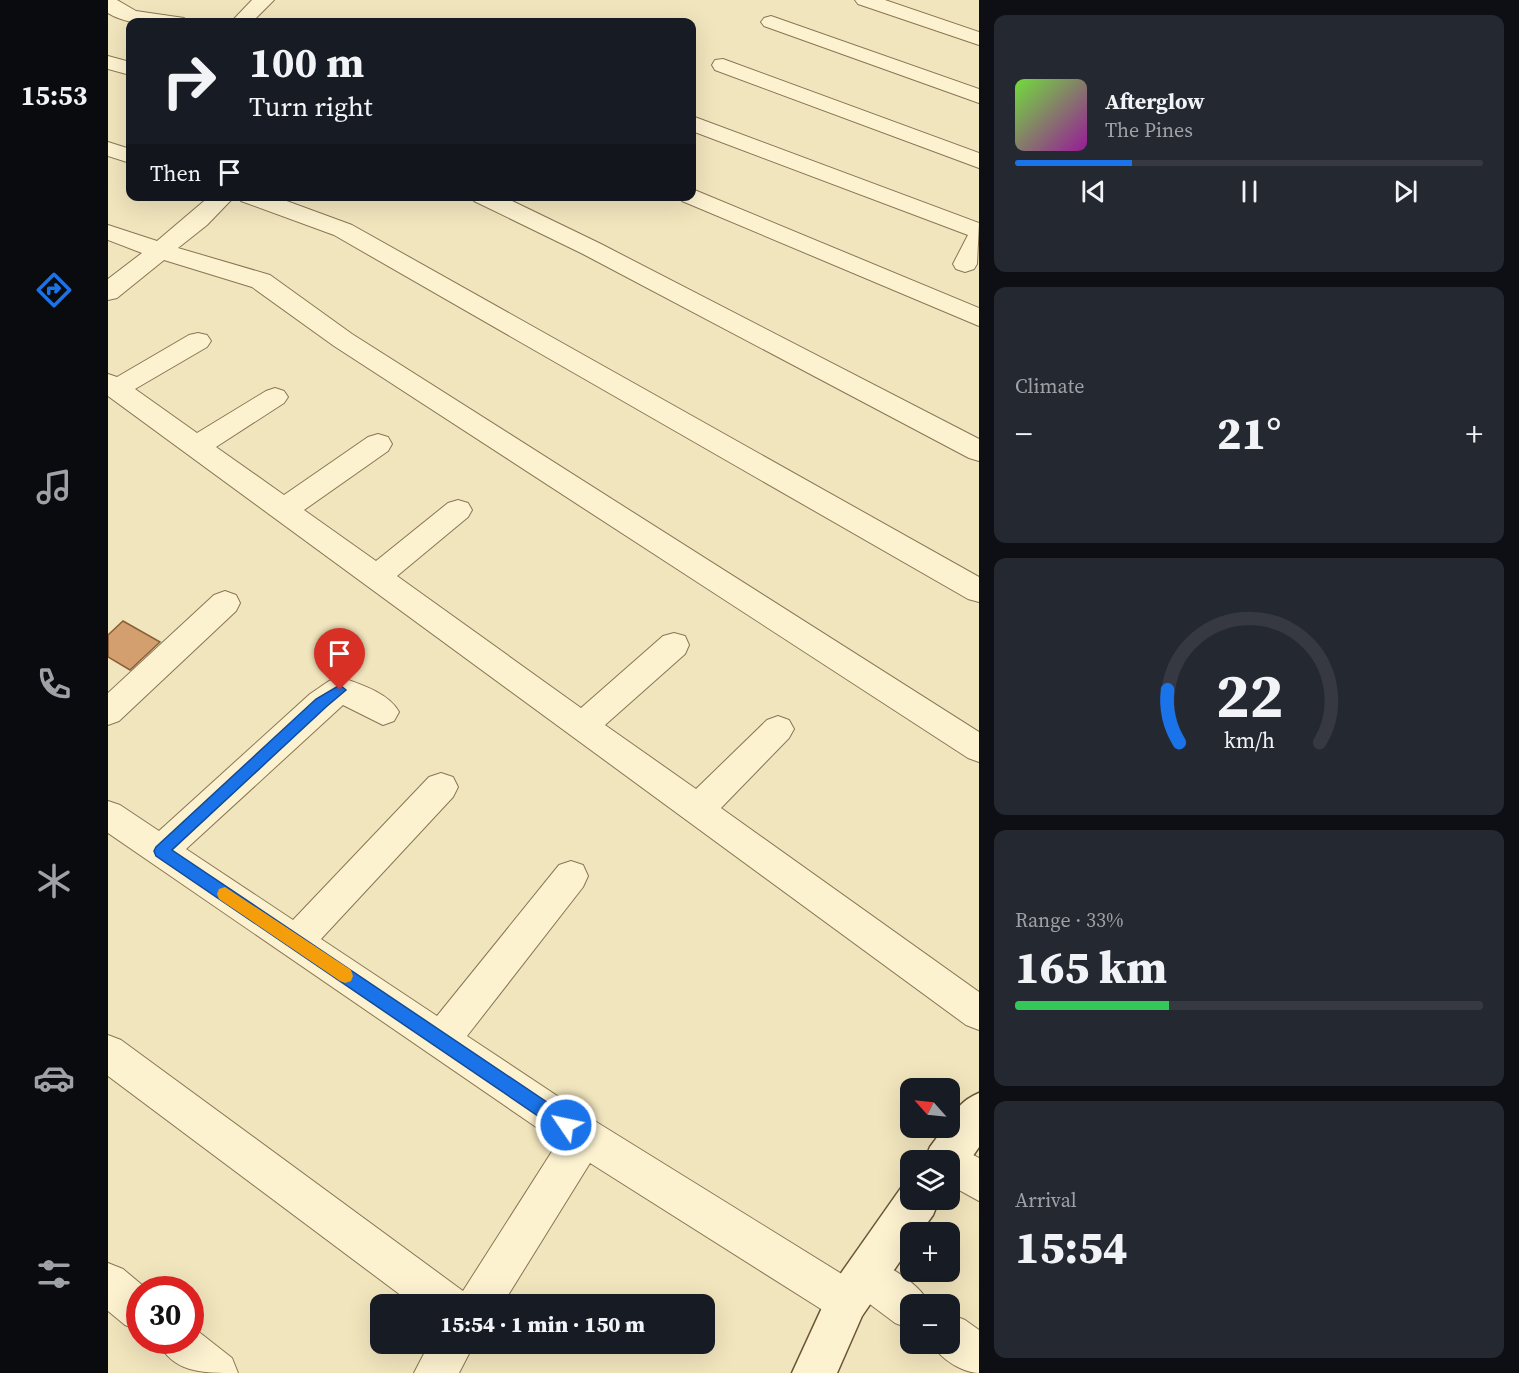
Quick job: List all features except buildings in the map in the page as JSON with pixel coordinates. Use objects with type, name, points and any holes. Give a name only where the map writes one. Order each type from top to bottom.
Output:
[{"type":"street","points":[[125,15],[144,0]]},
{"type":"street","points":[[245,18],[264,0]]},
{"type":"street","points":[[865,0],[979,39]]},
{"type":"street","points":[[109,1],[112,8],[125,15],[147,18]]},
{"type":"street","points":[[771,22],[979,96]]},
{"type":"street","points":[[108,62],[126,68]]},
{"type":"street","points":[[723,65],[979,161]]},
{"type":"street","points":[[696,125],[979,231]]},
{"type":"street","points":[[108,149],[126,155]]},
{"type":"street","points":[[696,199],[979,318]]},
{"type":"street","points":[[108,292],[199,220],[219,201]]},
{"type":"street","points":[[263,201],[344,230],[979,591]]},
{"type":"street","points":[[492,201],[592,249],[979,452]]},
{"type":"street","points":[[108,232],[160,251],[261,281],[343,340],[979,749]]},
{"type":"street","points":[[965,264],[979,236]]},
{"type":"street","points":[[198,341],[112,386],[979,1013]]},
{"type":"street","points":[[196,447],[275,397]]},
{"type":"street","points":[[283,510],[378,444]]},
{"type":"street","points":[[376,578],[458,510]]},
{"type":"street","points":[[108,712],[225,603]]},
{"type":"street","points":[[582,726],[674,645]]},
{"type":"street","points":[[161,851],[321,703],[340,690],[383,712]]},
{"type":"street","points":[[697,810],[778,729]]},
{"type":"street","points":[[295,942],[441,787]]},
{"type":"street","points":[[108,815],[584,1137],[856,1288],[900,1304]]},
{"type":"street","points":[[441,1040],[571,876]]},
{"type":"street","points":[[108,1053],[433,1294]]},
{"type":"street","points":[[954,1150],[979,1113]]},
{"type":"street","points":[[485,1294],[584,1137]]},
{"type":"street","points":[[960,1169],[979,1181]]},
{"type":"street","points":[[814,1373],[856,1288],[911,1210]]},
{"type":"street","points":[[108,1284],[126,1299]]},
{"type":"street","points":[[960,1342],[979,1356]]},
{"type":"street","points":[[194,1354],[217,1373]]},
{"type":"street","points":[[435,1373],[447,1354]]},
{"type":"slow traffic","points":[[225,894],[345,976]]},
{"type":"route","points":[[340,690],[321,703],[161,851],[566,1125]]}]
